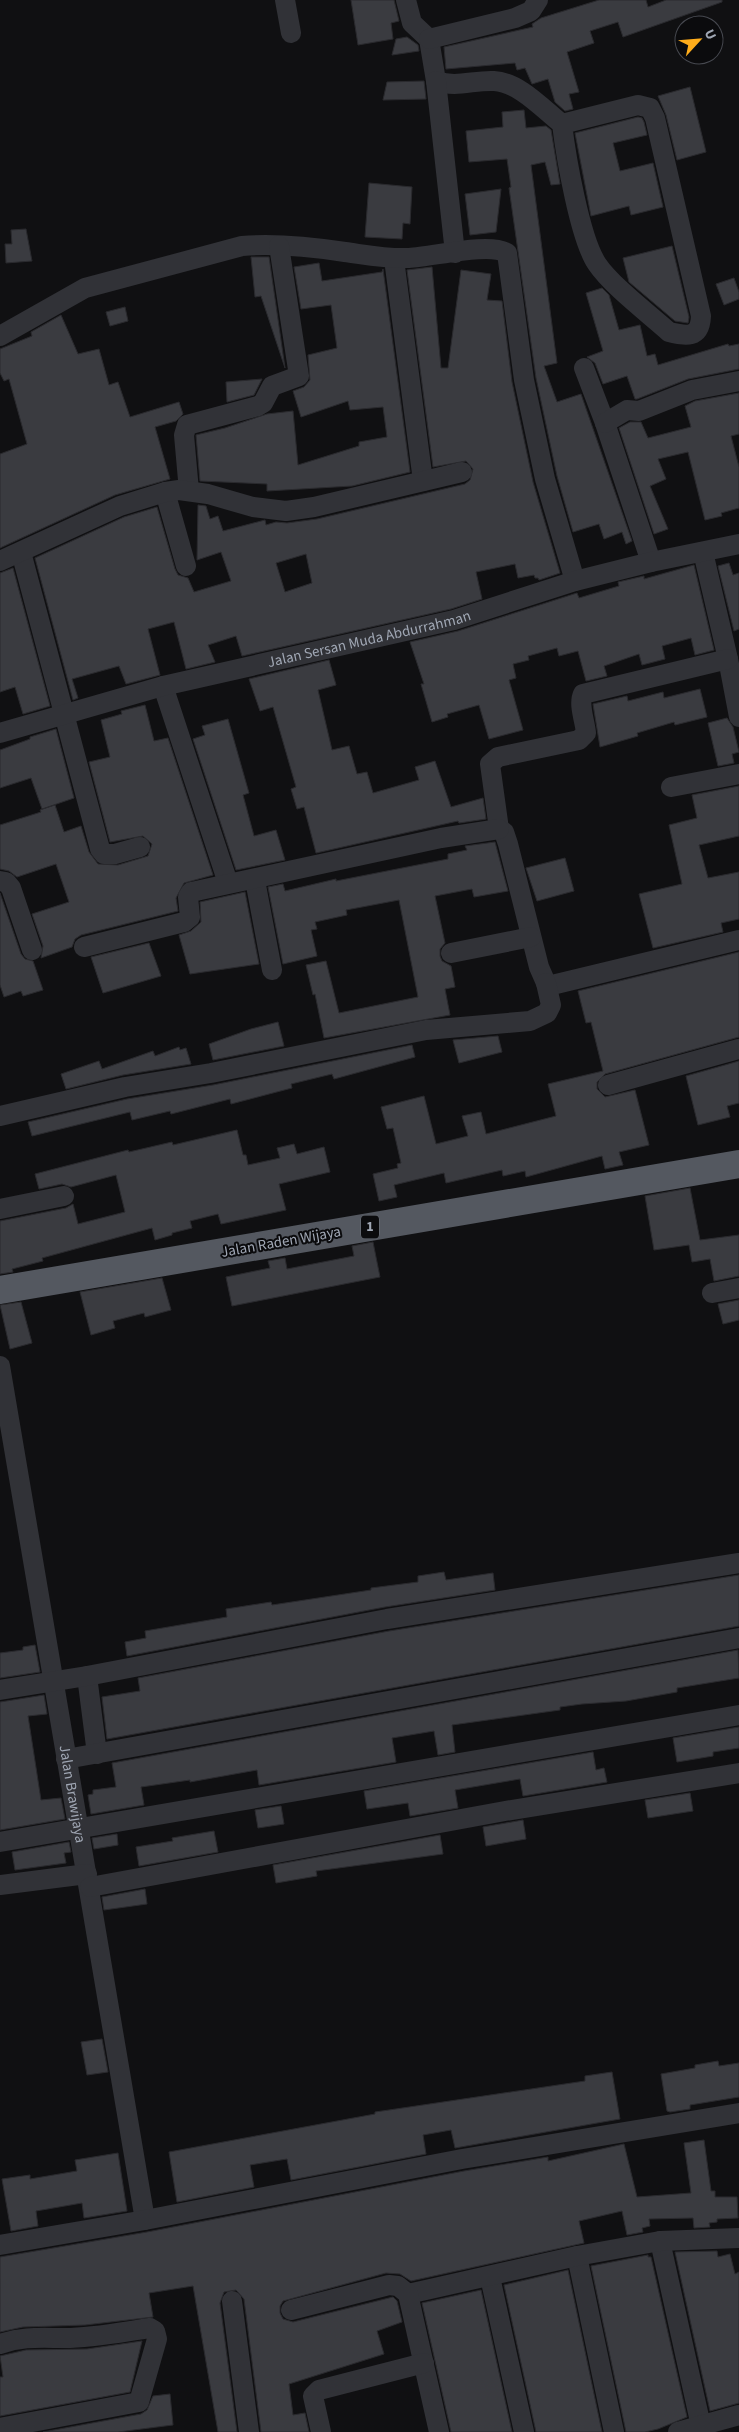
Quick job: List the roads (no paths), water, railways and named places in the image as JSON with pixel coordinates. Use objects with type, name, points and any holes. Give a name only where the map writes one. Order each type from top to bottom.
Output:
[{"type":"highway","name":"Jalan Raden Wijaya","points":[[0,1290],[739,1164]]},
{"type":"street","points":[[285,0],[291,33]]},
{"type":"street","points":[[406,0],[412,23],[429,39],[436,81],[455,248]]},
{"type":"street","points":[[429,39],[515,18],[531,11],[538,0]]},
{"type":"street","points":[[436,81],[448,85],[494,81],[508,84],[562,124],[565,149],[588,250],[598,266],[669,332],[682,335],[698,331],[701,316],[655,118],[650,108],[638,105],[562,124]]},
{"type":"street","points":[[0,336],[85,288],[242,246],[279,246],[343,251],[394,259],[455,248],[497,248],[507,252],[524,380],[545,479],[575,581]]},
{"type":"street","points":[[189,491],[184,435],[187,425],[258,406],[263,403],[272,386],[299,376],[279,246]]},
{"type":"street","points":[[394,259],[423,481]]},
{"type":"street","points":[[584,368],[605,423],[651,562]]},
{"type":"street","points":[[605,423],[627,410],[639,411],[692,390],[739,381]]},
{"type":"street","points":[[0,561],[120,506],[165,492],[189,491],[208,494],[253,507],[286,511],[314,507],[462,472]]},
{"type":"street","points":[[165,492],[186,566]]},
{"type":"street","name":"Jalan Sersan Muda Abdurrahman","points":[[0,732],[163,686],[454,620],[575,581],[651,562],[739,544]]},
{"type":"street","points":[[21,552],[100,849],[104,854],[115,854],[140,847]]},
{"type":"street","points":[[703,552],[733,670],[739,717]]},
{"type":"street","points":[[499,829],[490,764],[498,757],[579,740],[586,733],[585,717],[580,699],[583,694],[733,670]]},
{"type":"street","points":[[163,686],[228,883]]},
{"type":"street","points":[[671,787],[739,774]]},
{"type":"street","points":[[0,1116],[117,1090],[426,1030],[530,1022],[547,1014],[551,1006],[546,983],[539,967],[531,937],[508,844],[504,832],[499,829],[441,838],[255,880],[228,883],[191,892],[188,897],[190,917],[184,922],[84,947]]},
{"type":"street","points":[[255,880],[272,970]]},
{"type":"street","points":[[0,881],[6,882],[12,888],[32,950]]},
{"type":"street","points":[[451,953],[531,937]]},
{"type":"street","points":[[546,983],[552,985],[739,940]]},
{"type":"street","points":[[608,1086],[739,1049]]},
{"type":"street","points":[[0,1209],[64,1196]]},
{"type":"street","points":[[712,1293],[739,1288]]},
{"type":"street","name":"Jalan Brawijaya","points":[[0,1366],[145,2220]]},
{"type":"street","points":[[0,1690],[87,1676],[387,1619],[739,1563]]},
{"type":"street","points":[[66,1759],[739,1638]]},
{"type":"street","points":[[87,1676],[97,1754]]},
{"type":"street","points":[[0,1842],[739,1715]]},
{"type":"street","points":[[0,1885],[88,1880],[739,1773]]},
{"type":"street","points":[[0,2245],[145,2220],[462,2159],[739,2113]]},
{"type":"street","points":[[408,2294],[577,2256],[660,2240],[739,2238]]},
{"type":"street","points":[[660,2240],[701,2426]]},
{"type":"street","points":[[577,2256],[614,2432]]},
{"type":"street","points":[[490,2276],[524,2432]]},
{"type":"street","points":[[291,2310],[389,2285],[398,2286],[408,2294],[439,2432]]},
{"type":"street","points":[[232,2300],[249,2432]]},
{"type":"street","points":[[0,2344],[17,2338],[74,2337],[150,2328],[155,2331],[157,2339],[138,2402],[0,2428]]},
{"type":"street","points":[[321,2432],[313,2396],[319,2390],[424,2363]]},
{"type":"street","points":[[678,2432],[739,2416]]}]
